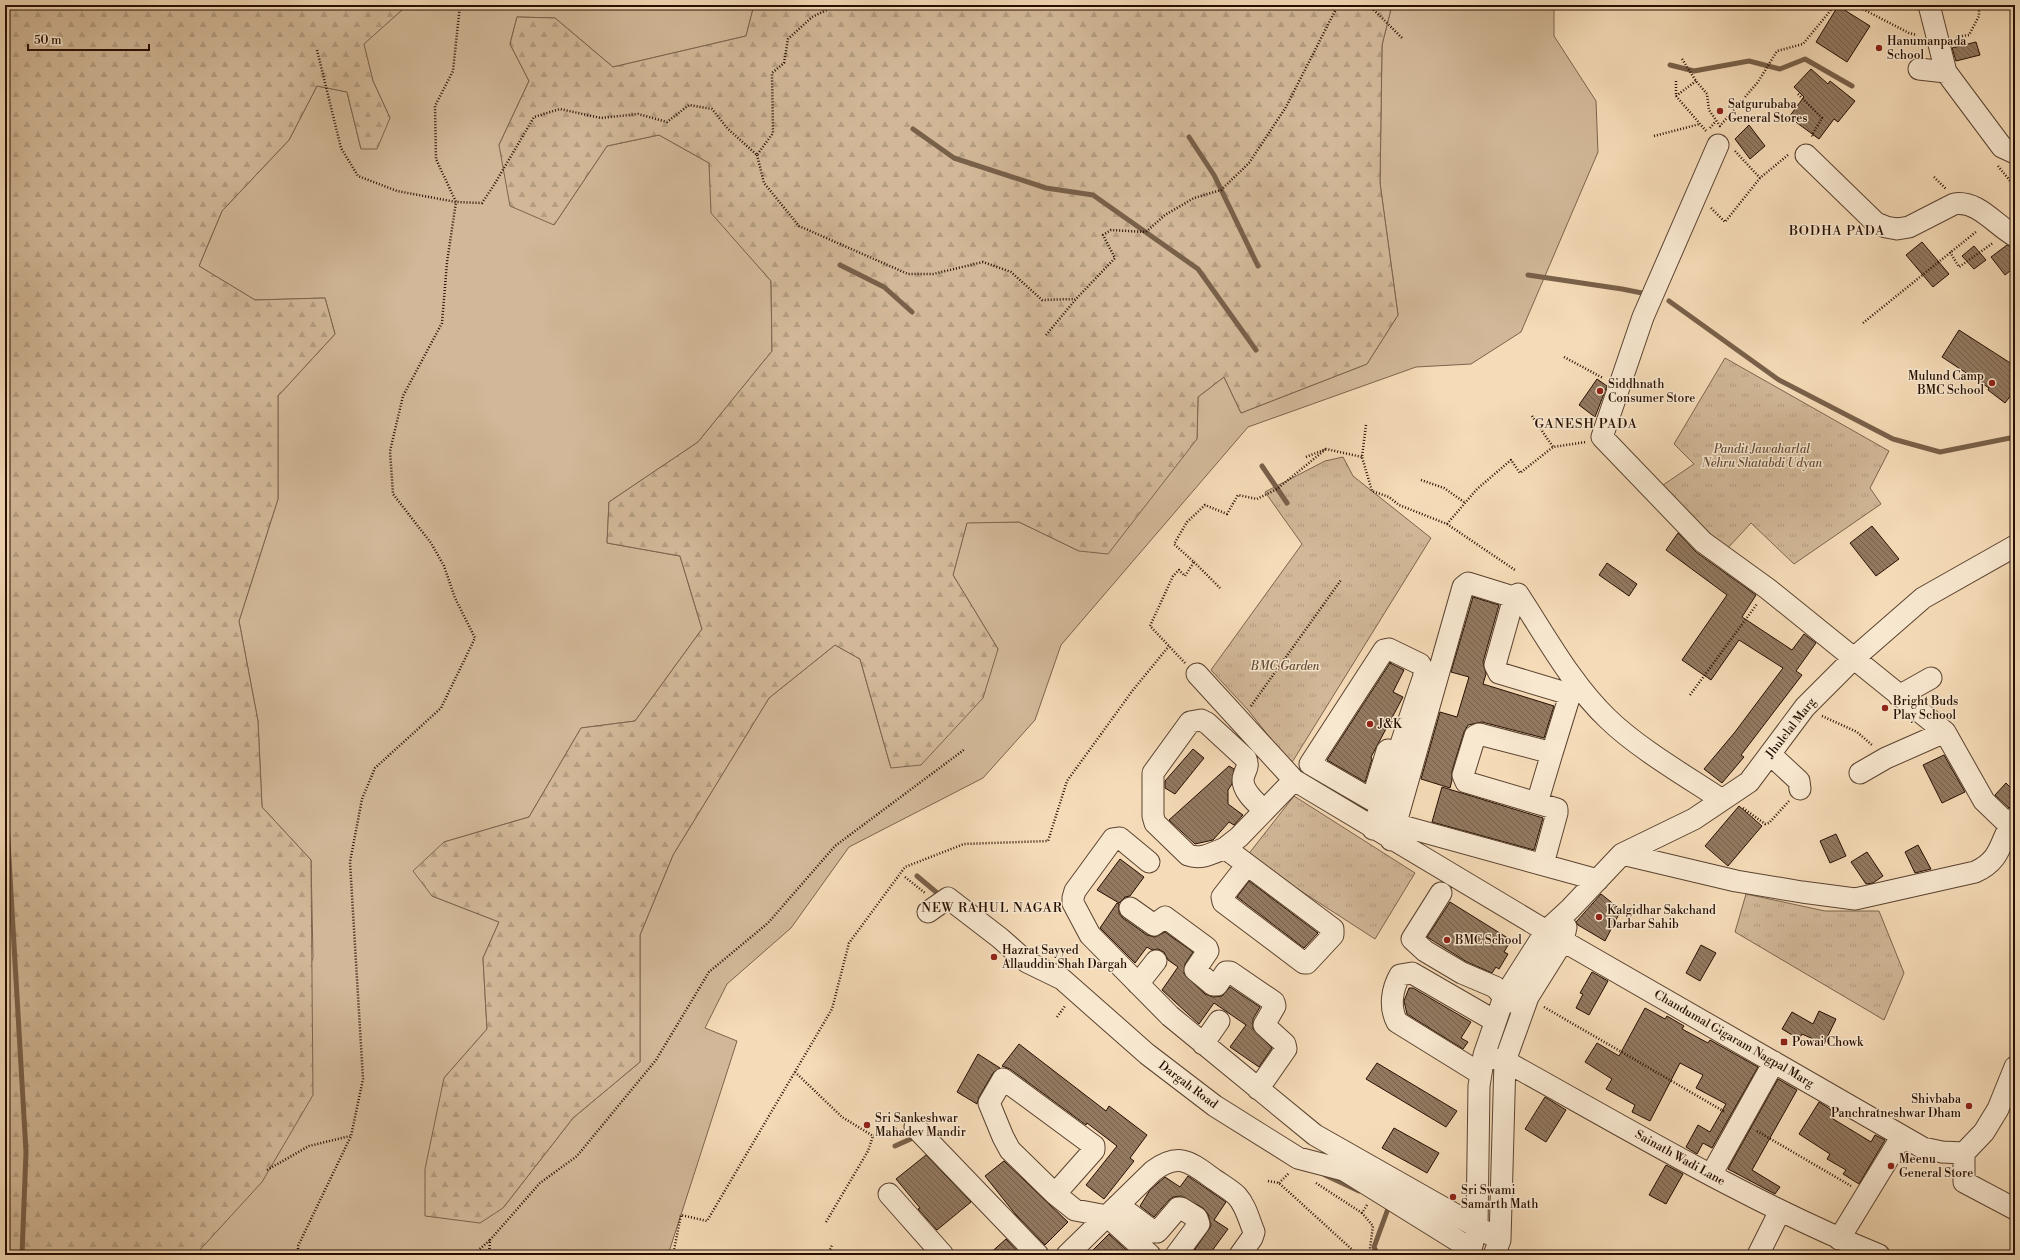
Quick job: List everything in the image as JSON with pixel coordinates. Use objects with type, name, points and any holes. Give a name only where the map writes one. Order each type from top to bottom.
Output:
[{"type":"street","points":[[1929,5],[1940,40],[1946,72],[2002,146],[2015,153]]},
{"type":"street","points":[[1919,69],[1946,72]]},
{"type":"street","points":[[1622,854],[1736,881],[1855,899],[1975,872],[1984,868],[1996,858],[2012,821],[1984,801],[1945,732],[1768,589],[1703,542],[1602,437],[1643,317],[1714,141]]},
{"type":"street","points":[[1806,155],[1876,223],[1886,227],[1897,229],[1909,227],[1954,204],[1961,203],[1975,206],[2012,235]]},
{"type":"street","name":"Jhulelal Marg","points":[[1554,936],[1570,909],[1622,854],[1694,819],[1749,782],[1805,708],[1853,658],[1923,598],[2015,546]]},
{"type":"street","points":[[1393,832],[1465,584],[1468,583],[1510,596],[1512,598],[1513,601],[1495,665],[1499,673],[1568,694],[1569,698],[1537,803]]},
{"type":"street","points":[[1518,594],[1582,689],[1608,720],[1652,753],[1725,798]]},
{"type":"street","points":[[1372,829],[1425,673],[1423,666],[1417,662],[1389,649],[1384,650],[1310,764],[1372,800],[1387,751],[1398,752]]},
{"type":"street","points":[[1396,726],[1417,662]]},
{"type":"street","points":[[1197,674],[1240,723],[1294,780],[1372,829],[1393,832],[1543,864],[1598,880]]},
{"type":"street","points":[[1899,696],[1931,678]]},
{"type":"street","points":[[1264,810],[1247,792],[1243,780],[1247,767],[1246,759],[1207,723],[1201,720],[1190,722],[1152,773],[1152,816],[1155,823],[1188,855],[1195,858],[1202,857],[1225,848],[1239,836],[1294,780]]},
{"type":"street","points":[[1860,773],[1886,758],[1945,732]]},
{"type":"street","points":[[1543,864],[1557,811],[1537,803],[1466,782],[1463,776],[1475,736],[1479,734],[1552,753]]},
{"type":"street","points":[[1770,754],[1799,781],[1800,789]]},
{"type":"street","name":"Chandumal Gigaram Nagpal Marg","points":[[1393,832],[1554,936],[1923,1148],[1942,1152],[1964,1153]]},
{"type":"street","points":[[1149,862],[1120,838],[1115,838],[1075,891],[1072,898],[1073,904],[1090,935],[1170,1016],[1314,1135],[1341,1144],[1477,1227],[1497,1247]]},
{"type":"street","points":[[1225,848],[1333,929],[1333,935],[1307,963],[1304,963],[1223,902],[1222,897],[1247,865]]},
{"type":"street","points":[[1441,893],[1412,939],[1425,951],[1462,973],[1495,987],[1504,997],[1526,1003]]},
{"type":"street","name":"Dargah Road","points":[[933,908],[948,898],[1000,938],[1027,962],[1062,978],[1147,1054],[1215,1106],[1298,1158],[1344,1170],[1469,1252]]},
{"type":"street","points":[[1130,908],[1154,925],[1165,918],[1208,948],[1208,951],[1195,970],[1213,985],[1217,985],[1226,972],[1230,972],[1274,1002],[1275,1006],[1264,1025],[1285,1044],[1286,1049],[1258,1088]]},
{"type":"street","points":[[1469,1252],[1477,1227],[1479,1086],[1482,1064],[1504,997],[1554,936]]},
{"type":"street","points":[[1497,1247],[1505,1060],[1526,1003],[1554,936]]},
{"type":"street","points":[[1138,984],[1156,961]]},
{"type":"street","name":"Sainath Wadi Lane","points":[[1495,1021],[1412,973],[1400,975],[1393,987],[1392,1014],[1397,1022],[1482,1064],[1505,1060],[1711,1175],[1780,1211],[1839,1239],[1879,1255]]},
{"type":"street","points":[[1203,1044],[1220,1021]]},
{"type":"street","points":[[1711,1175],[1774,1062]]},
{"type":"street","points":[[2015,1067],[1994,1115],[1984,1132],[1964,1153],[1964,1182],[2015,1209]]},
{"type":"street","points":[[1055,1194],[1094,1150],[1094,1146],[1003,1079],[990,1103],[1002,1137],[1010,1150],[1055,1194],[1075,1210],[1114,1215],[1154,1232],[1160,1229],[1178,1208],[1181,1208],[1197,1218],[1199,1224],[1176,1255]]},
{"type":"street","points":[[915,1127],[1038,1255]]},
{"type":"street","points":[[1839,1239],[1902,1136]]},
{"type":"street","points":[[1083,1255],[1114,1215],[1153,1171],[1163,1163],[1176,1160],[1189,1162],[1237,1196],[1244,1207],[1254,1232],[1252,1238],[1240,1255]]},
{"type":"street","points":[[889,1194],[943,1255]]},
{"type":"street","points":[[1758,1255],[1780,1211]]},
{"type":"street","points":[[1114,1215],[1141,1252]]},
{"type":"street","points":[[1067,1255],[1114,1215]]},
{"type":"path","points":[[298,1255],[298,1246],[351,1136],[363,1079],[350,862],[362,799],[375,768],[441,708],[475,638],[456,598],[441,560],[431,543],[393,494],[390,451],[403,396],[442,323],[447,262],[456,202],[436,159],[435,106],[453,72],[460,5]]},
{"type":"path","points":[[757,155],[773,133],[772,73],[784,63],[788,39],[812,17],[837,5]]},
{"type":"path","points":[[1046,335],[1076,299],[1116,258],[1103,235],[1111,230],[1146,232],[1165,215],[1194,198],[1221,190],[1249,163],[1286,107],[1338,5]]},
{"type":"path","points":[[1366,5],[1373,9],[1402,38]]},
{"type":"path","points":[[1682,59],[1696,81],[1707,94],[1709,110],[1720,126],[1758,82],[1777,51],[1803,44],[1835,5]]},
{"type":"path","points":[[1855,5],[1909,33],[1940,40],[1969,35],[1979,16],[1979,5]]},
{"type":"path","points":[[317,50],[341,148],[358,176],[397,191],[456,202],[482,203],[494,186],[534,117],[560,109],[601,118],[638,114],[667,122],[689,105],[712,109],[728,129],[757,155],[764,183],[799,226],[908,274],[933,274],[983,262],[1011,272],[1042,300],[1076,299]]},
{"type":"path","points":[[1676,81],[1676,96],[1714,141],[1733,150],[1760,178]]},
{"type":"path","points":[[1676,96],[1696,81]]},
{"type":"path","points":[[1711,208],[1725,222],[1760,178],[1795,149],[1800,154],[1806,155],[1816,146],[1812,136],[1822,118],[1798,94]]},
{"type":"path","points":[[1654,136],[1700,124]]},
{"type":"path","points":[[1863,323],[1992,220]]},
{"type":"path","points":[[1950,252],[1959,267],[2012,235]]},
{"type":"path","points":[[1564,356],[1619,387]]},
{"type":"path","points":[[1532,416],[1553,447]]},
{"type":"path","points":[[1366,425],[1362,457],[1372,491],[1389,497],[1399,505],[1447,524],[1515,570]]},
{"type":"path","points":[[1447,524],[1464,502],[1511,460],[1520,473],[1553,447],[1580,444],[1602,437]]},
{"type":"path","points":[[1306,457],[1326,449],[1362,457]]},
{"type":"path","points":[[1220,588],[1174,544],[1187,522],[1205,505],[1227,514],[1238,495],[1257,499],[1277,489],[1326,449]]},
{"type":"path","points":[[1421,480],[1444,488],[1464,502]]},
{"type":"path","points":[[1194,562],[1185,576],[1179,570],[1173,576],[1150,626],[1197,674]]},
{"type":"path","points":[[1240,723],[1341,580]]},
{"type":"path","points":[[1690,695],[1768,589]]},
{"type":"path","points":[[1805,708],[1857,732],[1886,758]]},
{"type":"path","points":[[472,1255],[490,1240],[540,1183],[577,1156],[656,1060],[709,972],[768,923],[835,846],[965,749]]},
{"type":"path","points":[[1725,798],[1765,824],[1769,823],[1800,789]]},
{"type":"path","points":[[905,877],[933,908]]},
{"type":"path","points":[[1526,1003],[1741,1122],[1852,1187]]},
{"type":"path","points":[[795,1072],[842,1117],[873,1136],[886,1135],[904,1122],[915,1127]]},
{"type":"path","points":[[267,1170],[309,1146],[351,1136]]},
{"type":"path","points":[[826,1222],[868,1151],[873,1136]]},
{"type":"path","points":[[1279,1183],[1293,1169]]},
{"type":"path","points":[[1310,1179],[1362,1213],[1373,1226],[1369,1255]]},
{"type":"path","points":[[1268,1181],[1279,1183],[1358,1255]]},
{"type":"path","points":[[1362,1213],[1375,1189]]},
{"type":"path","points":[[673,1255],[681,1215],[707,1221]]},
{"type":"path","points":[[489,1255],[490,1240]]},
{"type":"path","points":[[828,1255],[832,1245]]},
{"type":"green space","points":[[5,5],[405,5],[402,10],[364,44],[373,81],[390,118],[377,149],[361,149],[347,92],[317,86],[289,140],[222,211],[199,266],[255,300],[325,298],[335,334],[278,396],[278,499],[239,621],[258,721],[262,807],[311,860],[313,1095],[262,1182],[197,1253],[190,1255],[5,1255]]},
{"type":"green space","points":[[405,5],[754,5],[746,36],[613,67],[555,18],[517,17],[510,44],[529,81],[499,145],[554,225],[607,146],[659,135],[709,163],[712,213],[771,281],[772,351],[698,442],[609,502],[607,543],[680,556],[702,629],[635,721],[581,728],[529,817],[444,842],[432,896],[499,922],[483,958],[487,1029],[444,1078],[503,1208],[573,1118],[640,1062],[640,935],[673,855],[769,698],[835,645],[860,659],[891,768],[998,649],[953,575],[967,522],[1019,522],[1079,551],[1197,439],[1198,397],[1224,377],[1241,413],[1367,364],[1398,315],[1380,183],[1382,45],[1392,5],[1554,5],[1554,36],[1596,101],[1598,152],[1521,332],[1471,364],[1416,367],[1248,427],[1061,645],[1035,720],[983,778],[849,847],[791,928],[727,984],[705,1028],[737,1041],[668,1255],[190,1255],[197,1253],[313,958],[311,860],[262,807],[258,721],[239,621],[278,499],[278,396],[335,334],[325,298],[255,300],[199,266],[222,211],[289,140],[317,86],[347,92],[361,149],[390,118],[373,81],[363,44],[402,10]]},
{"type":"green space","points":[[754,5],[1392,5],[1382,45],[1380,183],[1398,315],[1367,364],[1241,413],[1224,377],[1198,397],[1197,439],[1108,554],[1079,551],[1019,522],[967,523],[953,575],[998,649],[983,698],[921,765],[891,768],[860,659],[835,645],[769,698],[673,855],[640,935],[640,1062],[573,1118],[503,1208],[480,1223],[425,1216],[425,1169],[444,1078],[487,1029],[483,958],[499,922],[432,896],[413,871],[444,842],[529,817],[581,728],[635,721],[702,629],[680,556],[607,543],[609,502],[698,442],[772,351],[771,281],[711,213],[709,163],[659,135],[607,146],[554,225],[510,206],[499,145],[529,81],[510,44],[517,17],[555,18],[613,67],[746,36]]},
{"type":"green space","name":"Pandit Jawaharlal Nehru Shatabdi Udyan","points":[[1725,358],[1889,451],[1870,488],[1881,504],[1794,564],[1751,523],[1725,551],[1697,525],[1663,485],[1694,464],[1674,444]]},
{"type":"green space","name":"BMC Garden","points":[[1343,457],[1353,476],[1431,538],[1291,764],[1248,710],[1211,670],[1302,544],[1265,492],[1325,461]]},
{"type":"green space","points":[[1294,796],[1415,873],[1375,939],[1247,856]]},
{"type":"green space","points":[[1746,894],[1825,911],[1879,911],[1904,973],[1884,1020],[1735,932]]},
{"type":"building","points":[[1838,6],[1870,26],[1847,62],[1816,42]]},
{"type":"building","points":[[1976,42],[1980,55],[1956,61],[1952,48]]},
{"type":"building","points":[[1811,69],[1828,84],[1830,81],[1855,101],[1838,122],[1834,119],[1819,139],[1789,117],[1804,97],[1794,87]]},
{"type":"building","points":[[1749,125],[1765,146],[1750,159],[1735,139]]},
{"type":"building","points":[[1922,242],[1949,274],[1933,287],[1906,255]]},
{"type":"building","points":[[2007,245],[2015,248],[2015,267],[2005,275],[1991,257]]},
{"type":"building","points":[[1974,246],[1986,260],[1974,269],[1962,256]]},
{"type":"building","points":[[1959,330],[2015,366],[2015,390],[2005,403],[1988,390],[1989,388],[1942,357]]},
{"type":"building","points":[[1597,379],[1607,386],[1595,417],[1579,405]]},
{"type":"building","points":[[1872,526],[1899,559],[1876,576],[1850,543]]},
{"type":"building","points":[[1678,533],[1696,552],[1756,595],[1742,617],[1792,650],[1804,634],[1816,643],[1796,671],[1802,675],[1741,755],[1744,757],[1722,783],[1704,769],[1735,732],[1783,668],[1739,640],[1711,680],[1682,660],[1727,595],[1666,550]]},
{"type":"building","points":[[1607,563],[1637,584],[1629,596],[1599,575]]},
{"type":"building","points":[[1473,597],[1499,605],[1483,662],[1486,674],[1483,684],[1554,706],[1544,738],[1482,722],[1468,725],[1464,732],[1452,771],[1450,788],[1421,779],[1440,712],[1457,717],[1469,677],[1451,672]]},
{"type":"building","name":"J&K","points":[[1390,663],[1404,670],[1393,692],[1403,697],[1371,757],[1372,759],[1365,782],[1327,760]]},
{"type":"building","points":[[1193,749],[1204,758],[1175,794],[1165,788],[1165,781]]},
{"type":"building","points":[[1944,755],[1965,792],[1942,803],[1923,765]]},
{"type":"building","points":[[1229,766],[1234,769],[1232,784],[1228,790],[1228,804],[1243,815],[1234,825],[1229,822],[1213,840],[1195,844],[1169,820]]},
{"type":"building","points":[[2006,783],[2015,792],[2015,806],[2009,808],[1995,795]]},
{"type":"building","points":[[1442,787],[1543,818],[1534,850],[1432,822]]},
{"type":"building","points":[[1739,806],[1762,826],[1728,866],[1705,846]]},
{"type":"building","points":[[1836,834],[1846,856],[1830,863],[1820,841]]},
{"type":"building","points":[[1918,845],[1931,869],[1915,873],[1905,852]]},
{"type":"building","points":[[1867,852],[1883,876],[1873,883],[1866,884],[1851,862]]},
{"type":"building","points":[[1120,859],[1144,877],[1130,896],[1125,897],[1119,903],[1097,890]]},
{"type":"building","points":[[1249,881],[1318,933],[1304,948],[1237,897]]},
{"type":"building","name":"Kalgidhar Sakchand Darbar Sahib","points":[[1601,894],[1621,910],[1605,941],[1578,925],[1576,922]]},
{"type":"building","points":[[1450,902],[1511,940],[1504,952],[1508,954],[1499,969],[1496,967],[1492,973],[1467,962],[1427,937]]},
{"type":"building","points":[[1117,903],[1119,904],[1119,913],[1123,918],[1147,935],[1155,937],[1165,932],[1193,952],[1185,964],[1184,974],[1205,994],[1213,997],[1222,996],[1230,987],[1260,1007],[1253,1019],[1253,1029],[1272,1048],[1259,1067],[1230,1047],[1246,1025],[1214,1003],[1199,1024],[1162,990],[1178,967],[1168,960],[1164,952],[1158,949],[1152,950],[1147,947],[1135,963],[1100,928]]},
{"type":"building","points":[[1701,945],[1716,953],[1700,981],[1686,973]]},
{"type":"building","points":[[1592,972],[1608,981],[1589,1015],[1576,1008],[1583,994],[1580,993]]},
{"type":"building","points":[[1409,988],[1413,988],[1471,1022],[1461,1038],[1468,1042],[1463,1049],[1407,1014],[1404,1001]]},
{"type":"building","points":[[1645,1008],[1665,1019],[1667,1016],[1684,1026],[1682,1029],[1708,1043],[1710,1040],[1758,1067],[1712,1148],[1703,1143],[1697,1154],[1686,1147],[1698,1125],[1710,1132],[1726,1104],[1696,1088],[1703,1075],[1680,1063],[1650,1121],[1632,1112],[1635,1105],[1606,1089],[1612,1079],[1585,1062],[1597,1043],[1619,1056]]},
{"type":"building","points":[[1819,1011],[1836,1019],[1824,1044],[1802,1034],[1799,1039],[1782,1029],[1792,1012],[1813,1024]]},
{"type":"building","points":[[1019,1044],[1106,1111],[1109,1106],[1147,1135],[1130,1158],[1134,1161],[1104,1199],[1086,1185],[1117,1146],[1010,1069],[1002,1066]]},
{"type":"building","points":[[978,1054],[1000,1068],[993,1073],[979,1097],[977,1104],[957,1092]]},
{"type":"building","points":[[1377,1063],[1457,1111],[1446,1127],[1366,1079]]},
{"type":"building","points":[[1778,1079],[1797,1090],[1752,1170],[1780,1187],[1775,1194],[1728,1169]]},
{"type":"building","points":[[1545,1097],[1566,1110],[1546,1142],[1525,1129]]},
{"type":"building","points":[[1819,1102],[1833,1111],[1830,1117],[1871,1142],[1875,1135],[1885,1140],[1859,1184],[1843,1174],[1846,1170],[1827,1159],[1830,1154],[1799,1134]]},
{"type":"building","points":[[1394,1128],[1439,1153],[1427,1173],[1382,1148]]},
{"type":"building","points":[[926,1155],[971,1202],[937,1230],[918,1209],[920,1208],[896,1179]]},
{"type":"building","points":[[1004,1161],[1068,1222],[1045,1245],[1016,1215],[985,1176]]},
{"type":"building","points":[[1666,1165],[1683,1174],[1666,1204],[1649,1195]]},
{"type":"building","points":[[1188,1176],[1226,1202],[1214,1220],[1228,1229],[1209,1255],[1191,1255],[1211,1226],[1208,1214],[1203,1208],[1181,1196],[1173,1197],[1169,1200],[1154,1217],[1140,1206],[1150,1190],[1165,1177],[1180,1187]]},
{"type":"building","points":[[1109,1234],[1132,1255],[1088,1255]]},
{"type":"building","points":[[1006,1239],[1021,1255],[988,1255]]},
{"type":"waterway","points":[[1670,65],[1694,71],[1749,61],[1780,69],[1805,59],[1852,86]]},
{"type":"waterway","points":[[913,129],[954,158],[1046,188],[1093,195],[1198,269],[1256,350]]},
{"type":"waterway","points":[[1189,137],[1214,175],[1258,266]]},
{"type":"waterway","points":[[840,265],[884,287],[912,312]]},
{"type":"waterway","points":[[1528,275],[1647,294]]},
{"type":"waterway","points":[[1669,301],[1779,380],[1893,439],[1940,452],[2015,437]]},
{"type":"waterway","points":[[1262,466],[1287,503]]},
{"type":"waterway","points":[[5,789],[26,1152],[22,1255]]},
{"type":"waterway","points":[[917,876],[942,897]]},
{"type":"waterway","points":[[895,1146],[915,1137]]},
{"type":"waterway","points":[[1325,1175],[1359,1191]]},
{"type":"waterway","points":[[1378,1255],[1374,1247],[1388,1206]]},
{"type":"place","name":"Hanumanpada School","points":[[1879,48]]},
{"type":"place","name":"Satgurubaba General Stores","points":[[1720,111]]},
{"type":"place","name":"Mulund Camp BMC School","points":[[1992,383]]},
{"type":"place","name":"Siddhnath Consumer Store","points":[[1600,391]]},
{"type":"place","name":"Bright Buds Play School","points":[[1885,708]]},
{"type":"place","name":"J&K","points":[[1370,724]]},
{"type":"place","name":"Kalgidhar Sakchand Darbar Sahib","points":[[1599,917]]},
{"type":"place","name":"BMC School","points":[[1447,940]]},
{"type":"place","name":"Hazrat Sayyed Allauddin Shah Dargah","points":[[994,957]]},
{"type":"place","name":"Powai Chowk","points":[[1784,1042]]},
{"type":"place","name":"Shivbaba Panchratneshwar Dham","points":[[1969,1106]]},
{"type":"place","name":"Sri Sankeshwar Mahadev Mandir","points":[[867,1125]]},
{"type":"place","name":"Meenu General Store","points":[[1891,1166]]},
{"type":"place","name":"Sri Swami Samarth Math","points":[[1453,1197]]},
{"type":"district","name":"BODHA PADA","points":[[1837,231]]},
{"type":"district","name":"GANESH PADA","points":[[1586,424]]},
{"type":"district","name":"NEW RAHUL NAGAR","points":[[992,908]]}]
